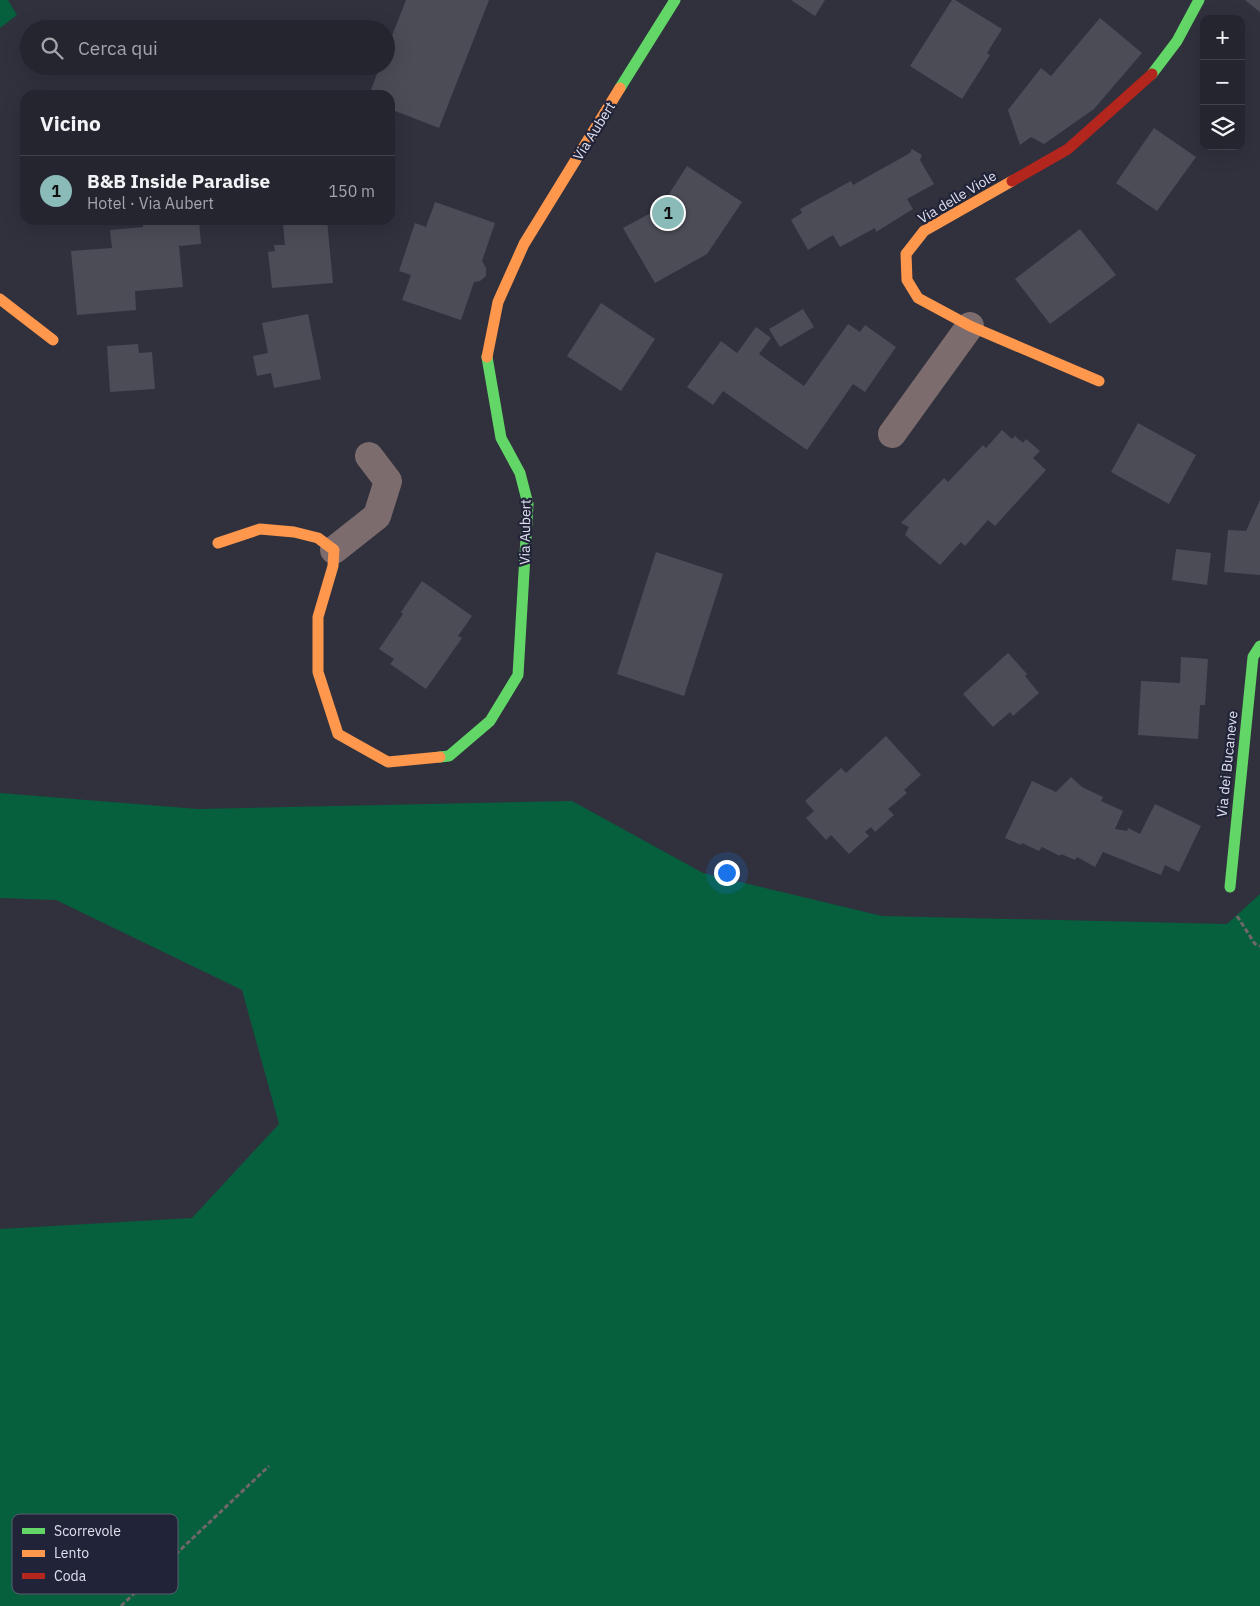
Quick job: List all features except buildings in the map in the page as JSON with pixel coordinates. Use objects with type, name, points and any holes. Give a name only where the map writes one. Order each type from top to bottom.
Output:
[{"type":"street","name":"Via Aubert","points":[[334,550],[333,566],[318,616],[318,672],[338,734],[388,762],[449,756],[490,721],[518,675],[528,504],[520,473],[501,438],[486,354],[498,302],[524,244],[675,0]]},
{"type":"street","name":"Via delle Viole","points":[[1099,381],[970,326],[918,298],[907,280],[906,254],[924,231],[1068,149],[1152,74],[1177,41],[1198,0]]},
{"type":"street","points":[[0,299],[53,340]]},
{"type":"street","points":[[892,434],[970,326]]},
{"type":"street","points":[[218,543],[260,528],[294,532],[318,538],[334,550],[377,516],[388,481],[368,456]]},
{"type":"street","name":"Via dei Bucaneve","points":[[1230,887],[1253,657],[1260,646]]},
{"type":"path","points":[[1230,887],[1237,918],[1256,944],[1260,946]]},
{"type":"path","points":[[178,1552],[269,1466]]},
{"type":"path","points":[[120,1606],[133,1594]]},
{"type":"green space","points":[[0,0],[8,0],[17,15],[0,28]]},
{"type":"green space","points":[[0,793],[198,809],[572,801],[703,873],[882,916],[1227,924],[1260,894],[1260,1606],[0,1606],[0,1229],[192,1218],[279,1124],[242,990],[56,900],[0,898]]},
{"type":"traffic: fast","points":[[620,88],[675,0]]},
{"type":"traffic: fast","points":[[1152,74],[1177,41],[1199,0]]},
{"type":"traffic: fast","points":[[440,757],[449,756],[490,721],[518,675],[528,504],[520,473],[501,438],[487,357]]},
{"type":"traffic: fast","points":[[1230,887],[1253,657],[1260,646]]},
{"type":"traffic: slow","points":[[487,357],[498,302],[524,244],[620,88]]},
{"type":"traffic: slow","points":[[1012,181],[924,231],[906,254],[907,280],[918,298],[970,326],[1099,381]]},
{"type":"traffic: slow","points":[[0,299],[53,340]]},
{"type":"traffic: slow","points":[[218,543],[260,529],[294,532],[318,538],[334,550],[333,566],[318,617],[318,672],[338,734],[388,762],[440,757]]},
{"type":"traffic: jam","points":[[1012,181],[1068,149],[1152,74]]},
{"type":"place","name":"B&B Inside Paradise","points":[[668,213]]}]
